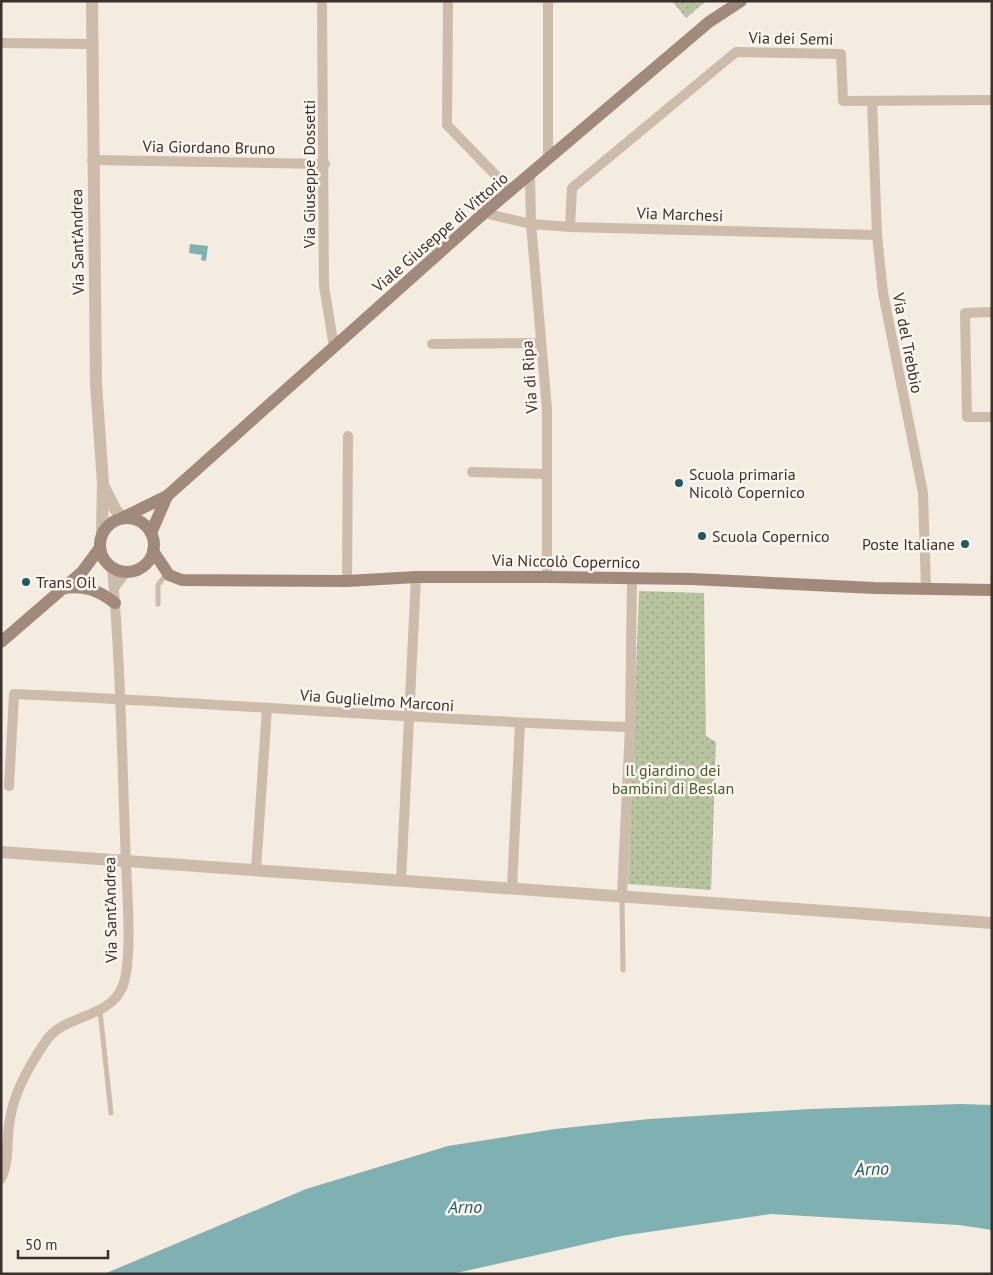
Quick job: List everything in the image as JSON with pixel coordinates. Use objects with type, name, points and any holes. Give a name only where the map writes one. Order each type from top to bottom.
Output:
[{"type":"main road","name":"Viale Giuseppe di Vittorio","points":[[122,518],[168,496],[484,213],[709,22],[741,1]]},
{"type":"main road","name":"Viale Giuseppe di Vittorio","points":[[151,533],[168,496]]},
{"type":"main road","points":[[1,642],[82,572],[100,549],[102,534],[110,523],[122,518],[140,521],[151,533],[153,551],[167,573]]},
{"type":"main road","points":[[100,549],[109,565]]},
{"type":"main road","points":[[82,572],[109,565],[126,572],[140,569],[150,558],[153,551]]},
{"type":"main road","name":"Via Niccolò Copernico","points":[[167,573],[173,578],[182,580],[347,580],[416,577],[632,578],[992,590]]},
{"type":"main road","points":[[64,588],[76,586],[92,588],[115,603]]},
{"type":"street","name":"Via Sant'Andrea","points":[[92,1],[92,160],[96,384],[102,483],[102,534]]},
{"type":"street","name":"Via Giuseppe Dossetti","points":[[322,1],[325,164],[324,286],[334,347]]},
{"type":"street","points":[[448,1],[446,125],[510,191]]},
{"type":"street","points":[[548,1],[548,159]]},
{"type":"street","points":[[1,44],[91,44]]},
{"type":"street","name":"Via dei Semi","points":[[570,226],[572,188],[736,52],[841,54],[843,101],[992,100]]},
{"type":"street","name":"Via del Trebbio","points":[[872,101],[877,234],[883,292],[923,493],[926,589]]},
{"type":"street","name":"Via Giordano Bruno","points":[[92,160],[325,164]]},
{"type":"street","name":"Via di Ripa","points":[[530,175],[531,224],[547,409],[547,577]]},
{"type":"street","name":"Via Marchesi","points":[[484,213],[531,224],[877,234]]},
{"type":"street","points":[[992,312],[965,313],[967,418],[992,417]]},
{"type":"street","points":[[432,344],[541,343]]},
{"type":"street","points":[[347,580],[348,436]]},
{"type":"street","points":[[472,472],[547,474]]},
{"type":"street","name":"Via Sant'Andrea","points":[[102,483],[115,510],[122,518]]},
{"type":"street","name":"Via Sant'Andrea","points":[[1,1179],[6,1169],[10,1118],[20,1086],[47,1038],[63,1027],[100,1011],[115,999],[122,988],[126,971],[128,915],[122,699],[114,588],[109,565]]},
{"type":"street","points":[[114,588],[126,572]]},
{"type":"street","points":[[401,882],[416,577]]},
{"type":"street","points":[[622,894],[630,727],[632,578]]},
{"type":"street","name":"Via Guglielmo Marconi","points":[[9,786],[14,694],[122,699],[409,718],[630,727]]},
{"type":"street","points":[[256,870],[267,708]]},
{"type":"street","points":[[512,888],[520,723]]},
{"type":"street","points":[[1,852],[401,882],[622,894],[992,922]]},
{"type":"lane","points":[[158,604],[158,585],[167,573]]},
{"type":"lane","points":[[622,894],[623,970]]},
{"type":"lane","points":[[100,1011],[111,1113]]},
{"type":"green space","points":[[672,1],[706,1],[686,18]]},
{"type":"green space","name":"Il giardino dei bambini di Beslan","points":[[639,591],[704,593],[706,736],[716,742],[711,890],[628,884]]},
{"type":"water","points":[[190,244],[208,246],[206,261],[201,260],[202,255],[189,253]]},
{"type":"water","name":"Arno","points":[[960,1104],[992,1105],[992,1230],[959,1225],[771,1214],[621,1236],[452,1274],[104,1274],[306,1189],[448,1146],[555,1129],[649,1119],[810,1109]]},
{"type":"place","name":"Scuola primaria Nicolò Copernico","points":[[679,483]]},
{"type":"place","name":"Scuola Copernico","points":[[702,536]]},
{"type":"place","name":"Poste Italiane","points":[[965,544]]},
{"type":"place","name":"Trans Oil","points":[[26,582]]}]
